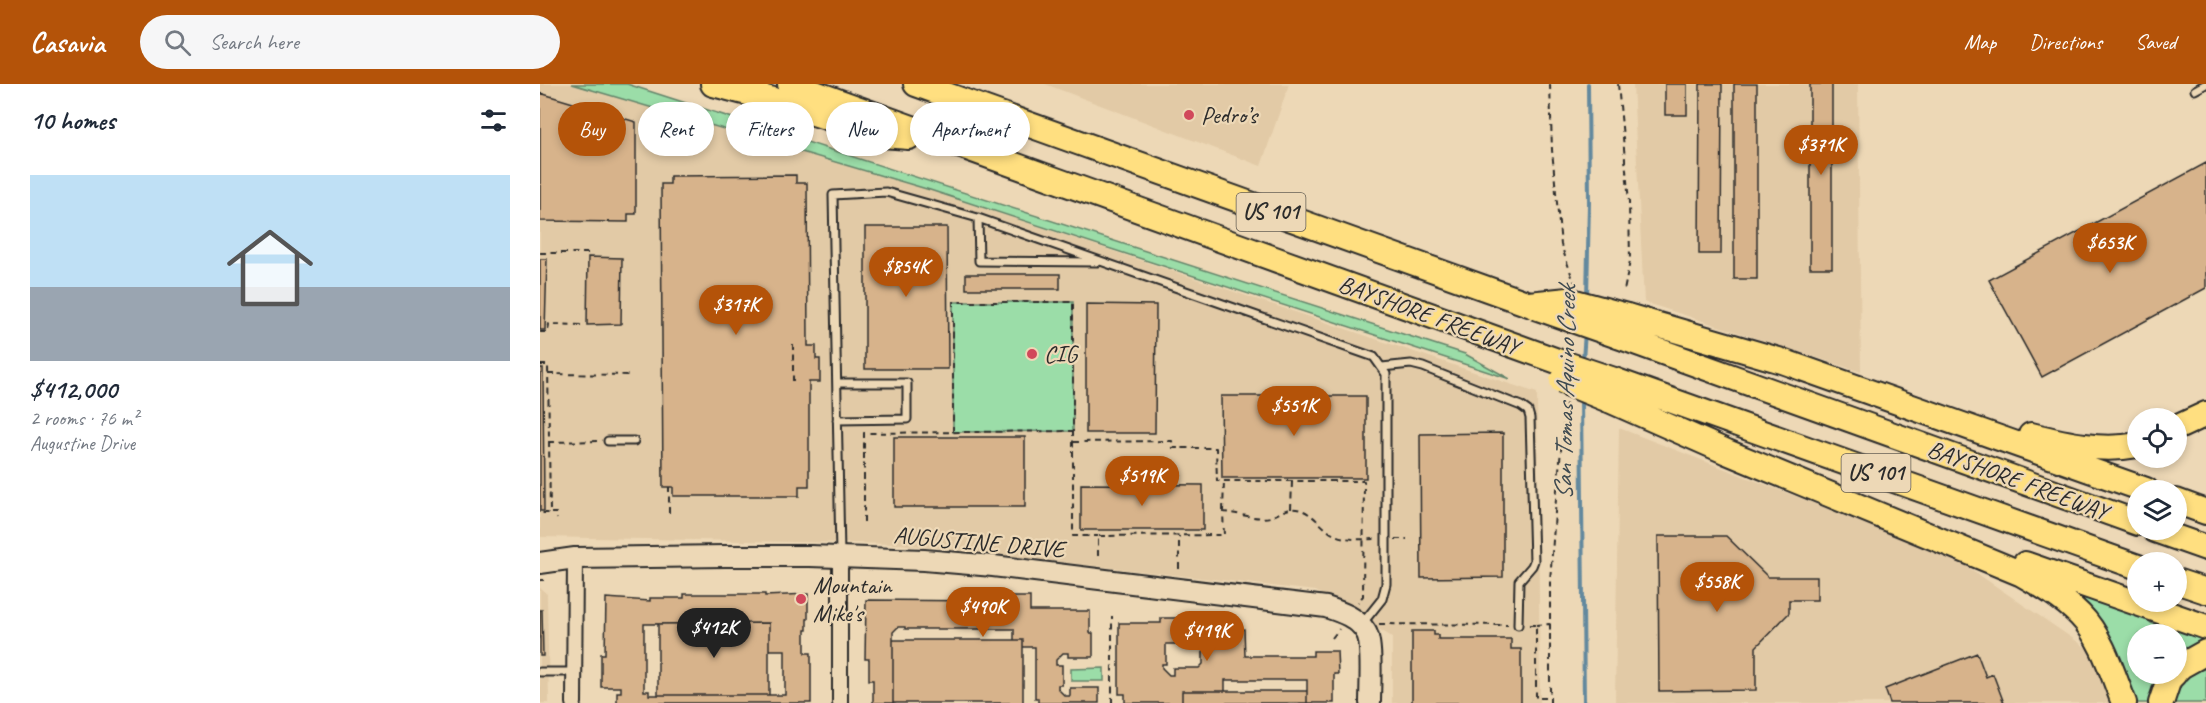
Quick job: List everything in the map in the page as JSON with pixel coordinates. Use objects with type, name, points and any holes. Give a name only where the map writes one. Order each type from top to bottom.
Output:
[{"type":"highway","points":[[713,84],[770,99],[882,135],[910,137]]},
{"type":"highway","name":"BAYSHORE FREEWAY","points":[[790,84],[910,128]]},
{"type":"highway","name":"BAYSHORE FREEWAY","points":[[916,84],[967,102]]},
{"type":"highway","points":[[946,84],[971,102]]},
{"type":"highway","name":"BAYSHORE FREEWAY","points":[[1030,125],[1529,304],[1622,326],[2127,519]]},
{"type":"highway","name":"BAYSHORE FREEWAY","points":[[989,156],[1428,314],[1561,371],[1612,390],[2127,563]]},
{"type":"highway","points":[[1622,326],[1814,366],[2027,434],[2061,442],[2108,448],[2127,446]]},
{"type":"highway","points":[[1782,361],[2127,483]]},
{"type":"highway","points":[[1612,390],[1727,452],[2022,574],[2055,594],[2082,616],[2104,650],[2124,703]]},
{"type":"highway","points":[[2187,423],[2206,414]]},
{"type":"highway","points":[[2187,505],[2206,512]]},
{"type":"highway","points":[[1867,509],[2206,627]]},
{"type":"highway","points":[[2183,540],[2206,548]]},
{"type":"highway","points":[[2187,585],[2206,591]]},
{"type":"highway","points":[[2187,663],[2206,652]]},
{"type":"highway","points":[[2161,703],[2167,684]]},
{"type":"street","name":"AUGUSTINE DRIVE","points":[[540,551],[575,558],[840,556],[993,566],[1326,608],[1359,625]]},
{"type":"street","points":[[840,556],[840,703]]},
{"type":"street","name":"AUGUSTINE DRIVE","points":[[541,574],[575,558]]},
{"type":"street","points":[[574,703],[575,558]]},
{"type":"street","points":[[1359,625],[1370,659],[1370,703]]},
{"type":"lane","points":[[2194,90],[2206,84]]},
{"type":"lane","points":[[840,556],[833,195],[886,192],[978,218],[1374,357],[1386,374],[1386,584],[1382,599],[1359,625]]},
{"type":"lane","points":[[978,218],[979,261],[1102,262]]},
{"type":"lane","points":[[1382,367],[1411,364],[1423,367],[1521,406],[1528,411],[1534,561],[1519,581],[1518,625]]},
{"type":"lane","points":[[837,383],[907,383],[907,419],[837,420]]},
{"type":"lane","points":[[608,441],[634,441]]},
{"type":"lane","points":[[540,672],[574,672]]},
{"type":"path","points":[[1550,84],[1552,150],[1558,196]]},
{"type":"path","points":[[1618,84],[1629,202],[1629,261],[1624,291]]},
{"type":"path","points":[[540,253],[589,253]]},
{"type":"path","points":[[953,432],[953,302],[1073,302],[1073,536],[1224,535],[1224,481]]},
{"type":"path","points":[[540,332],[548,332],[549,324],[583,325]]},
{"type":"path","points":[[793,344],[793,381]]},
{"type":"path","points":[[540,365],[548,365],[550,513]]},
{"type":"path","points":[[548,374],[632,375]]},
{"type":"path","points":[[864,522],[864,433],[1073,431]]},
{"type":"path","points":[[549,442],[608,441]]},
{"type":"path","points":[[1073,442],[1172,441],[1173,448],[1216,448],[1217,481],[1364,481],[1363,596],[1359,625]]},
{"type":"path","points":[[1292,481],[1292,509]]},
{"type":"path","points":[[669,487],[669,513]]},
{"type":"path","points":[[1550,703],[1550,581],[1556,499]]},
{"type":"path","points":[[1223,512],[1240,513],[1254,518],[1270,517],[1277,512],[1292,509],[1302,510],[1340,537],[1407,539]]},
{"type":"path","points":[[540,513],[556,513],[557,519]]},
{"type":"path","points":[[1098,536],[1098,556]]},
{"type":"path","points":[[1179,536],[1179,569]]},
{"type":"path","points":[[1112,616],[1112,703]]},
{"type":"path","points":[[1332,638],[1359,625],[1550,624]]},
{"type":"path","points":[[1536,625],[1536,698],[1550,698]]},
{"type":"shaded area","points":[[540,84],[572,84],[638,104],[638,156],[714,156],[714,126],[726,130],[726,156],[814,156],[930,190],[1537,393],[1540,703],[1392,703],[1392,637],[1316,591],[900,544],[540,537]]},
{"type":"shaded area","name":"Pedro’s","points":[[1045,84],[1289,84],[1261,166]]},
{"type":"shaded area","points":[[1633,84],[1858,84],[1861,372],[1644,302]]},
{"type":"shaded area","points":[[1619,428],[1953,557],[2094,653],[2115,703],[1615,703]]},
{"type":"shaded area","points":[[540,588],[547,594],[549,703],[540,703]]},
{"type":"green space","points":[[572,84],[627,84],[683,102],[638,104]]},
{"type":"green space","points":[[714,112],[726,116],[726,130],[714,126]]},
{"type":"green space","points":[[814,144],[826,148],[826,156],[850,156],[1465,354],[1510,379],[930,190],[814,156]]},
{"type":"green space","points":[[953,302],[1073,302],[1073,431],[953,432]]},
{"type":"green space","points":[[2070,587],[2127,608],[2127,612],[2142,613],[2154,624],[2127,624],[2127,684],[2160,684],[2152,703],[2133,703]]},
{"type":"green space","points":[[2187,629],[2206,635],[2206,639],[2187,651]]},
{"type":"green space","points":[[1104,668],[1104,681],[1071,681],[1071,669]]},
{"type":"green space","points":[[2206,669],[2206,703],[2173,703],[2182,684],[2187,684],[2187,678]]},
{"type":"building","points":[[1665,84],[1687,84],[1687,115],[1665,115]]},
{"type":"building","points":[[1700,84],[1722,84],[1721,254],[1699,254]]},
{"type":"building","points":[[1734,84],[1757,84],[1757,279],[1734,279]]},
{"type":"building","points":[[1810,84],[1832,84],[1832,268],[1810,268]]},
{"type":"building","points":[[540,93],[570,102],[558,102],[558,156],[626,156],[626,119],[636,122],[636,214],[628,214],[628,222],[540,221]]},
{"type":"building","points":[[2206,163],[2206,288],[2042,377],[1989,280]]},
{"type":"building","points":[[796,175],[796,183],[807,183],[808,346],[816,346],[816,359],[820,359],[820,382],[809,382],[809,486],[799,486],[799,496],[673,496],[673,487],[663,487],[661,184],[670,184],[670,176]]},
{"type":"building","points":[[865,227],[947,227],[948,369],[865,369]]},
{"type":"building","points":[[588,257],[622,258],[621,324],[587,325]]},
{"type":"building","points":[[540,259],[547,259],[545,330],[540,330]]},
{"type":"building","points":[[966,274],[1060,274],[1060,289],[966,289]]},
{"type":"building","points":[[1086,304],[1156,305],[1155,433],[1086,433]]},
{"type":"building","points":[[540,368],[543,368],[544,511],[540,511]]},
{"type":"building","points":[[1221,396],[1366,396],[1366,478],[1222,478]]},
{"type":"building","points":[[1503,433],[1503,577],[1421,578],[1420,434]]},
{"type":"building","points":[[894,437],[1025,437],[1025,507],[894,507]]},
{"type":"building","points":[[1081,484],[1203,485],[1203,530],[1081,530]]},
{"type":"building","points":[[1658,536],[1726,536],[1768,577],[1817,577],[1817,600],[1789,600],[1789,613],[1756,647],[1756,690],[1659,691]]},
{"type":"building","points":[[684,594],[765,594],[765,596],[808,594],[805,653],[811,653],[811,703],[617,703],[617,692],[621,692],[621,687],[601,687],[601,654],[605,654],[606,598],[650,601],[650,598],[684,598]],"holes":[[[769,623],[769,650],[785,650],[785,695],[649,695],[649,691],[644,691],[644,624]]]},
{"type":"building","points":[[989,597],[1030,597],[1030,611],[1090,611],[1093,657],[1068,657],[1068,653],[1063,653],[1056,660],[1056,665],[1062,665],[1062,685],[1058,685],[1058,689],[1065,696],[1070,696],[1070,688],[1099,688],[1099,703],[1038,703],[1038,698],[1035,698],[1035,647],[1023,647],[1023,640],[1014,640],[1014,629],[905,629],[905,627],[898,627],[893,632],[893,703],[873,703],[873,680],[869,680],[869,659],[865,659],[866,600],[989,601]]},
{"type":"building","points":[[540,610],[542,610],[543,656],[540,656]]},
{"type":"building","points":[[1161,618],[1203,618],[1203,623],[1222,623],[1222,629],[1244,629],[1245,656],[1313,656],[1313,651],[1337,651],[1338,674],[1334,674],[1334,703],[1307,703],[1307,680],[1225,680],[1225,691],[1182,691],[1182,703],[1125,703],[1125,694],[1119,694],[1119,623],[1161,623]],"holes":[[[1166,644],[1203,644],[1203,664],[1199,668],[1173,668],[1173,675],[1169,675],[1162,668],[1162,664],[1166,664]]]},
{"type":"building","points":[[769,623],[769,695],[658,695],[658,624]]},
{"type":"building","points":[[1412,631],[1434,631],[1438,639],[1511,639],[1511,649],[1521,649],[1521,703],[1412,703]]},
{"type":"building","points":[[893,640],[1023,640],[1023,703],[893,703]]},
{"type":"building","points":[[1977,653],[1986,677],[1993,674],[2004,703],[1890,703],[1885,689]]},
{"type":"building","points":[[1182,691],[1307,691],[1307,703],[1182,703]]},
{"type":"waterway","name":"San Tomas Aquino Creek","points":[[1587,297],[1588,84]]},
{"type":"waterway","name":"San Tomas Aquino Creek","points":[[1583,360],[1585,332]]},
{"type":"waterway","name":"San Tomas Aquino Creek","points":[[1581,398],[1584,703]]},
{"type":"place","name":"Pedro’s","points":[[1189,115]]},
{"type":"place","name":"CIG","points":[[1032,354]]},
{"type":"place","name":"Mountain Mike's","points":[[801,599]]}]
